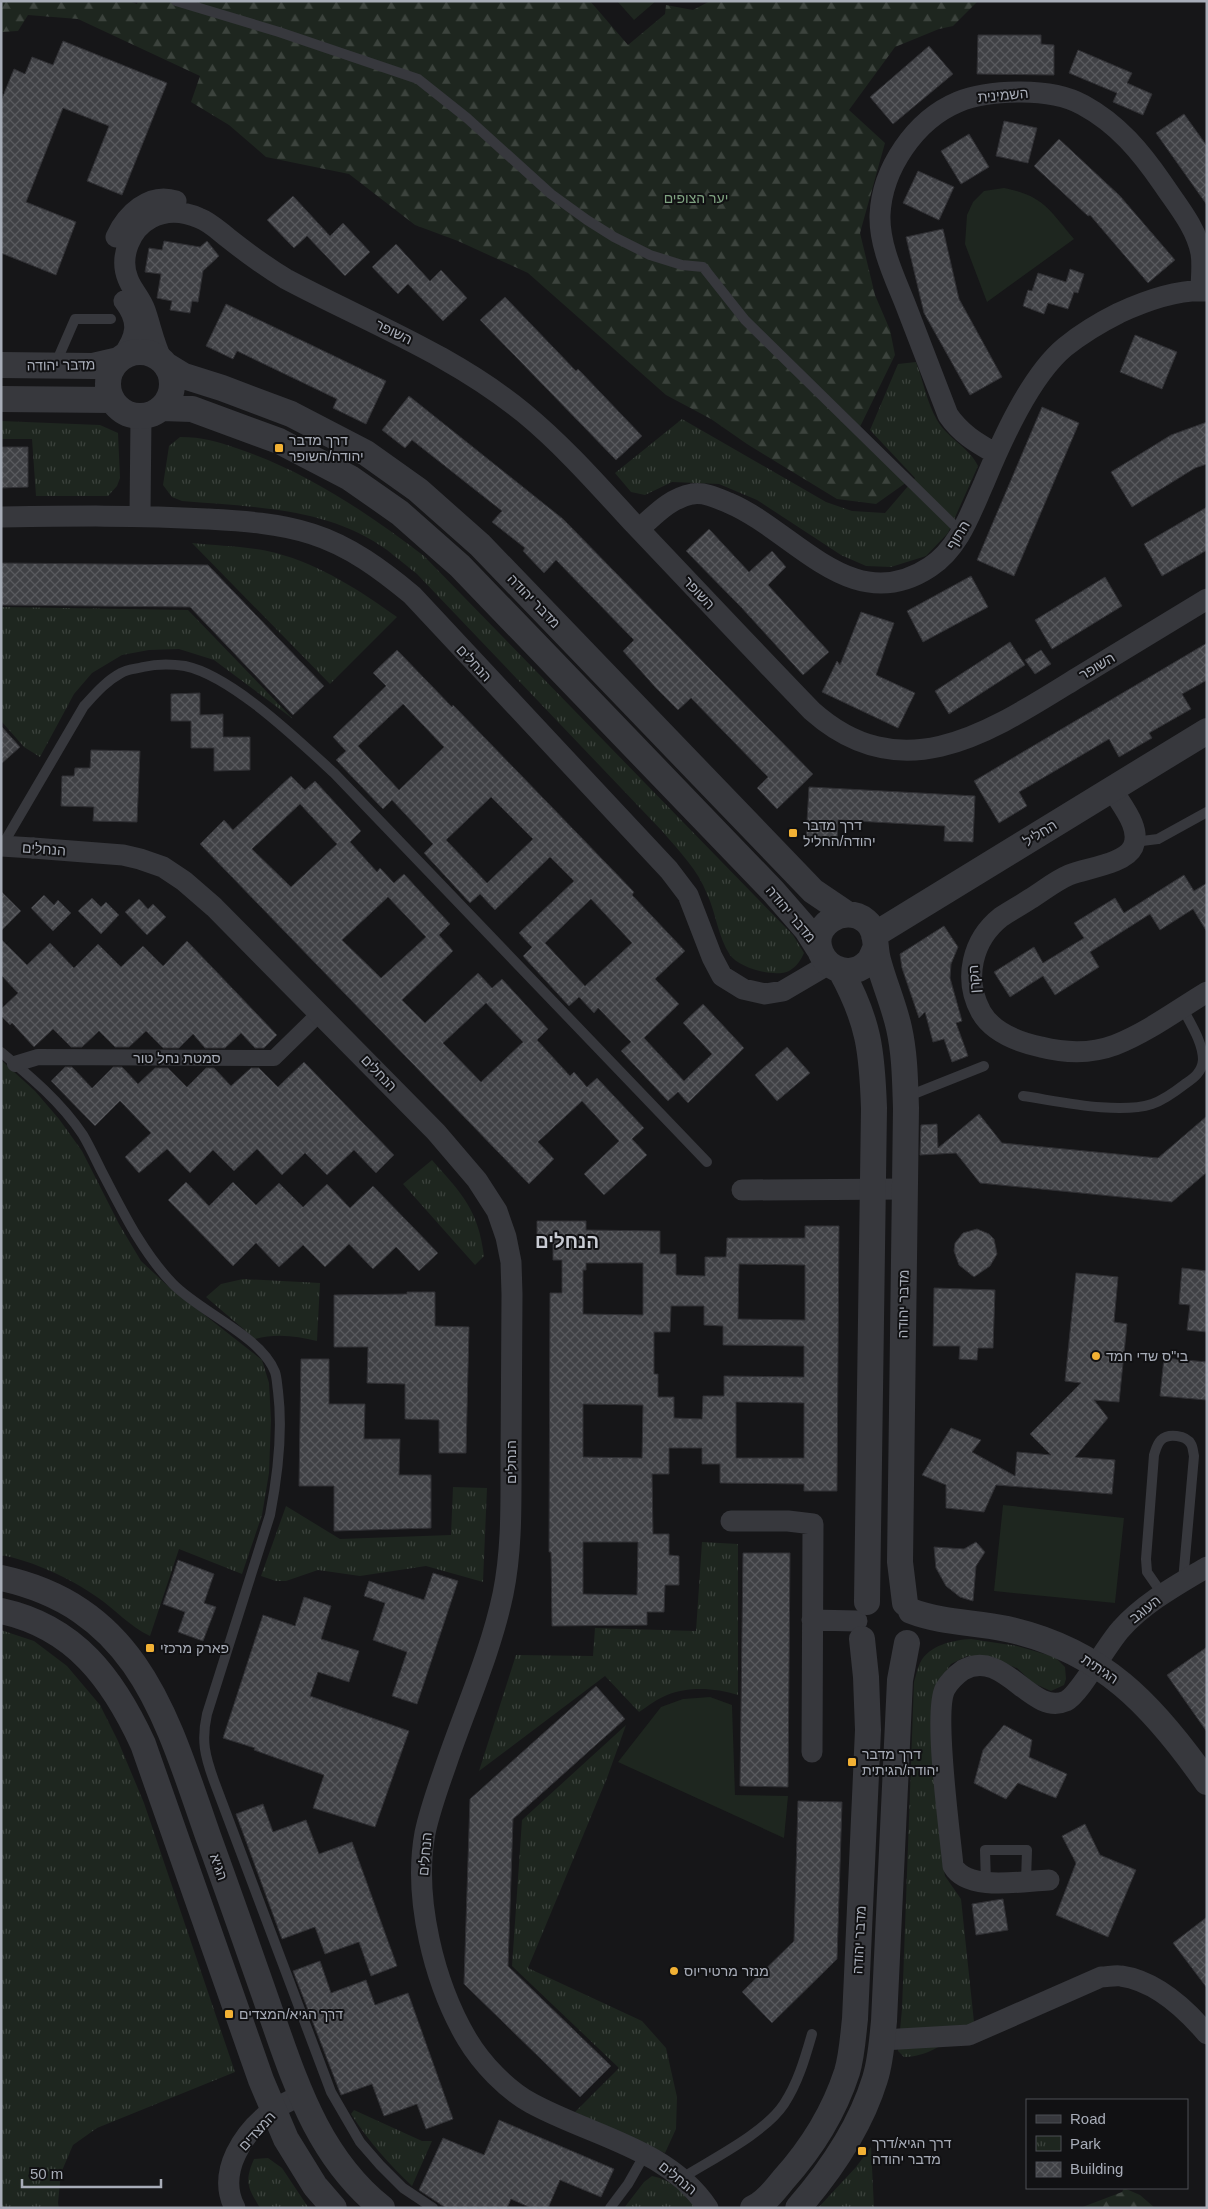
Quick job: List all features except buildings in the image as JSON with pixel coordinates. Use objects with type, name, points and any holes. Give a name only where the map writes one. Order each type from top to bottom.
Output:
[{"type":"street","name":"השמינית","points":[[996,454],[968,437],[948,415],[891,266],[883,240],[880,216],[883,194],[891,172],[905,147],[919,128],[958,102],[986,94],[1032,92],[1058,96],[1082,104],[1117,128],[1131,142],[1190,223],[1201,254],[1204,291]]},
{"type":"street","name":"השופר","points":[[121,358],[135,338],[135,328],[131,314],[111,275],[111,250],[122,225],[132,213],[142,206],[156,200],[170,199],[194,208],[218,230]]},
{"type":"street","name":"השופר","points":[[164,364],[154,345],[145,309],[125,272],[124,262],[128,245],[134,233],[142,224],[160,214],[173,212],[198,217],[285,278],[418,344],[488,385],[524,413],[548,435],[812,712],[845,737],[893,750],[919,751],[945,747],[983,732],[1030,706],[1207,599]]},
{"type":"street","name":"התוף","points":[[639,529],[666,506],[679,499],[693,494],[712,496],[743,509],[842,576],[875,584],[892,583],[911,578],[945,556],[961,532],[996,454],[1031,389],[1064,348],[1110,318],[1135,306],[1171,295],[1204,291]]},
{"type":"street","points":[[140,515],[151,412],[172,390],[172,379],[164,364],[148,353],[133,353],[121,358],[114,365],[109,375],[108,390],[112,400],[119,409],[128,415],[151,412]]},
{"type":"street","name":"מדבר יהודה","points":[[1,365],[94,366],[121,358]]},
{"type":"street","name":"מדבר יהודה","points":[[164,364],[184,376],[291,414],[366,453],[418,490],[480,545],[813,891],[847,914]]},
{"type":"street","points":[[1,399],[112,400]]},
{"type":"street","name":"מדבר יהודה","points":[[151,412],[192,409],[279,441],[350,478],[400,513],[460,566],[766,884],[807,930],[830,961],[862,1013],[870,1050],[874,1108],[862,1621],[868,1730],[855,2019],[852,2049],[847,2071],[836,2100],[820,2131],[796,2165],[770,2196],[752,2208]]},
{"type":"street","name":"הנחלים","points":[[1,517],[140,515],[248,521],[312,534],[357,554],[384,572],[412,596],[669,870],[688,895],[712,957],[722,976],[743,989],[765,994],[783,991],[830,961]]},
{"type":"street","name":"החליל","points":[[875,942],[1112,789],[1207,731]]},
{"type":"street","points":[[1112,789],[1134,828],[1134,842]]},
{"type":"street","name":"הקרן","points":[[1134,842],[1129,854],[1122,859],[1093,867],[1060,880],[1001,918],[989,930],[978,944],[972,958],[972,984],[976,1003],[983,1015],[994,1027],[1004,1034],[1021,1042],[1071,1052],[1093,1050],[1129,1040],[1207,992]]},
{"type":"street","name":"הנחלים","points":[[1,846],[123,855],[163,867],[184,881],[214,907],[436,1132],[465,1165],[497,1211],[506,1237],[511,1262],[511,1480],[508,1555],[503,1593],[493,1630],[436,1794],[425,1834],[422,1865],[423,1904],[427,1936],[437,1968],[467,2039],[504,2084],[530,2103],[646,2154],[682,2178],[698,2193],[708,2208]]},
{"type":"street","points":[[847,914],[858,916],[867,922],[875,942],[868,962],[861,968],[851,971],[830,961],[819,940],[822,929],[828,921],[837,916],[847,914]]},
{"type":"street","name":"מדבר יהודה","points":[[798,2208],[819,2183],[845,2146],[863,2112],[875,2078],[882,2040],[900,1680],[908,1623],[900,1562],[906,1097],[904,1061],[899,1027],[875,942]]},
{"type":"street","name":"סמטת נחל טור","points":[[16,1064],[38,1057],[274,1058],[320,1013]]},
{"type":"street","points":[[742,1190],[905,1189]]},
{"type":"street","points":[[731,1521],[788,1521],[812,1524],[812,1752]]},
{"type":"street","name":"העוגב","points":[[986,1883],[967,1880],[958,1874],[953,1866],[940,1716],[944,1691],[958,1673],[969,1667],[982,1665],[995,1668],[1043,1700],[1065,1702],[1074,1695],[1094,1664],[1121,1629],[1163,1594],[1207,1568]]},
{"type":"street","name":"הגיא","points":[[1,1578],[42,1590],[84,1614],[126,1652],[144,1677],[172,1732],[301,2095],[314,2125],[340,2167],[356,2185],[382,2208]]},
{"type":"street","points":[[885,1595],[897,1597],[908,1623],[899,1649],[880,1652],[870,1648],[862,1621],[875,1597],[885,1595]]},
{"type":"street","points":[[1,1611],[30,1619],[66,1639],[102,1672],[129,1714],[143,1744],[273,2110],[286,2139],[300,2163],[334,2208]]},
{"type":"street","name":"הגיתית","points":[[908,1623],[927,1617],[953,1622],[981,1624],[1030,1635],[1055,1643],[1094,1664],[1140,1698],[1164,1724],[1207,1782]]},
{"type":"street","points":[[812,1620],[862,1621]]},
{"type":"street","points":[[986,1883],[1049,1880]]},
{"type":"street","points":[[882,2040],[969,2035],[1101,1977],[1121,1976],[1146,1984],[1167,1996],[1189,2012],[1207,2034]]},
{"type":"street","name":"המצדים","points":[[234,2208],[227,2179],[230,2168],[244,2141],[273,2110],[301,2095]]},
{"type":"lane","points":[[176,1],[279,32],[418,79],[467,118],[551,194],[587,220],[614,237],[650,254],[682,265],[703,267],[745,320],[961,532]]},
{"type":"lane","points":[[54,366],[75,319],[111,319]]},
{"type":"lane","points":[[1,846],[84,706],[102,686],[122,672],[156,664],[185,666],[210,676],[248,699],[334,772],[707,1162]]},
{"type":"lane","points":[[1134,842],[1158,839],[1207,812]]},
{"type":"lane","points":[[1023,1096],[1098,1106],[1130,1106],[1152,1104],[1176,1091],[1198,1074],[1203,1061],[1199,1040],[1182,1007]]},
{"type":"lane","points":[[1,1052],[41,1086],[68,1114],[84,1137],[122,1210],[151,1259],[175,1286],[265,1354],[276,1373],[280,1436],[277,1481],[270,1515],[207,1714],[202,1734],[204,1748],[211,1773],[331,2092],[360,2142],[380,2165],[403,2188],[433,2208]]},
{"type":"lane","points":[[906,1097],[984,1066]]},
{"type":"lane","points":[[1163,1594],[1147,1572],[1146,1560],[1154,1455],[1162,1438],[1169,1436],[1185,1438],[1192,1444],[1194,1456],[1183,1582]]},
{"type":"lane","points":[[986,1883],[985,1850],[1027,1850],[1026,1881]]},
{"type":"lane","points":[[682,2178],[760,2129],[784,2106],[799,2076],[812,2034]]},
{"type":"lane","points":[[610,2208],[628,2184],[646,2154]]},
{"type":"green space","name":"יער הצופים","points":[[1,1],[129,1],[137,4],[138,1],[590,1],[628,45],[665,14],[666,5],[693,10],[710,1],[978,1],[953,26],[939,29],[895,47],[849,110],[885,143],[860,233],[875,295],[890,330],[895,355],[857,433],[907,482],[876,504],[837,499],[747,444],[711,419],[666,395],[528,273],[458,241],[415,225],[349,174],[266,157],[229,125],[191,102],[200,76],[78,19],[28,15],[18,31],[1,32]]},
{"type":"green space","points":[[617,1],[656,1],[634,20]]},
{"type":"green space","points":[[1004,188],[1028,195],[1037,200],[1051,212],[1074,239],[987,302],[965,244],[967,215],[973,202],[984,191]]},
{"type":"green space","points":[[916,362],[937,420],[947,433],[969,453],[978,466],[948,533],[926,556],[891,567],[866,566],[841,555],[757,500],[719,484],[672,482],[645,495],[631,492],[615,473],[682,419],[826,502],[852,511],[885,513],[915,478],[870,430],[898,364]]},
{"type":"green space","points":[[1,421],[100,425],[118,433],[120,478],[117,486],[108,496],[36,496],[32,439],[1,439]]},
{"type":"green space","points":[[180,437],[222,443],[287,468],[334,494],[424,556],[793,935],[804,953],[798,963],[789,971],[775,973],[749,968],[730,955],[703,885],[682,854],[417,574],[387,550],[364,536],[340,525],[314,517],[262,508],[182,501],[172,497],[163,485],[169,446]]},
{"type":"green space","points":[[192,543],[255,549],[293,558],[339,579],[397,617],[330,684]]},
{"type":"green space","points":[[1,607],[188,610],[293,719],[214,660],[179,649],[149,650],[122,655],[92,673],[74,694],[40,757],[24,747],[1,721]]},
{"type":"green space","points":[[1,1060],[35,1091],[59,1119],[82,1151],[119,1224],[141,1261],[169,1287],[262,1360],[269,1383],[271,1420],[269,1473],[262,1515],[242,1574],[179,1549],[150,1636],[136,1628],[104,1602],[75,1583],[38,1566],[1,1555]]},
{"type":"green space","points":[[432,1160],[467,1203],[478,1226],[484,1256],[475,1265],[403,1184]]},
{"type":"green space","points":[[243,1279],[320,1283],[317,1341],[286,1336],[255,1339],[206,1297],[221,1284]]},
{"type":"green space","points":[[453,1487],[487,1488],[483,1582],[426,1566],[360,1576],[318,1570],[286,1581],[276,1581],[261,1576],[286,1506],[340,1539],[451,1535]]},
{"type":"green space","points":[[1003,1505],[1124,1518],[1115,1603],[994,1591]]},
{"type":"green space","points":[[702,1542],[738,1544],[738,1695],[712,1690],[684,1690],[663,1697],[639,1712],[605,1676],[479,1771],[516,1655],[593,1656],[595,1628],[696,1631]]},
{"type":"green space","points":[[1,1630],[34,1641],[67,1666],[100,1705],[118,1741],[144,1803],[235,2072],[97,2128],[73,2145],[61,2173],[59,2208],[1,2208]]},
{"type":"green space","points":[[971,1639],[1017,1646],[1055,1657],[1065,1667],[1066,1679],[1064,1685],[1051,1691],[1033,1683],[1017,1668],[983,1656],[967,1656],[951,1664],[939,1681],[942,1860],[945,1876],[961,1899],[974,2022],[933,2050],[924,2054],[904,2057],[898,2051],[902,2009],[914,1682],[920,1663],[929,1652],[949,1642]]},
{"type":"green space","points":[[710,1697],[732,1705],[735,1795],[788,1796],[784,1838],[618,1762],[661,1707],[683,1699]]},
{"type":"green space","points":[[626,1725],[607,1778],[528,1968],[642,2021],[666,2048],[677,2097],[676,2129],[665,2153],[575,2112],[619,2068],[512,1966],[522,1820]]},
{"type":"green space","points":[[354,2110],[422,2141],[432,2141],[412,2186],[387,2161],[365,2134],[351,2114]]},
{"type":"green space","points":[[871,2147],[874,2208],[818,2208],[856,2167]]},
{"type":"green space","points":[[268,2158],[282,2168],[308,2207],[260,2208],[250,2190],[248,2179],[254,2159]]},
{"type":"green space","points":[[652,2176],[665,2180],[677,2187],[696,2208],[624,2208],[644,2182]]},
{"type":"green space","points":[[1124,2189],[1126,2189],[1140,2195],[1155,2208],[1080,2208],[1122,2192]]},
{"type":"place","name":"דרך מדבר יהודה/השופר","points":[[279,448]]},
{"type":"place","name":"דרך מדבר יהודה/החליל","points":[[793,833]]},
{"type":"place","name":"בי\"ס שדי חמד","points":[[1096,1356]]},
{"type":"place","name":"פארק מרכזי","points":[[150,1648]]},
{"type":"place","name":"דרך מדבר יהודה/הגיתית","points":[[852,1762]]},
{"type":"place","name":"מנזר מרטיריוס","points":[[674,1971]]},
{"type":"place","name":"דרך הגיא/המצדים","points":[[229,2014]]},
{"type":"place","name":"דרך הגיא/דרך מדבר יהודה","points":[[862,2151]]},
{"type":"district","name":"הנחלים","points":[[567,1241]]}]
